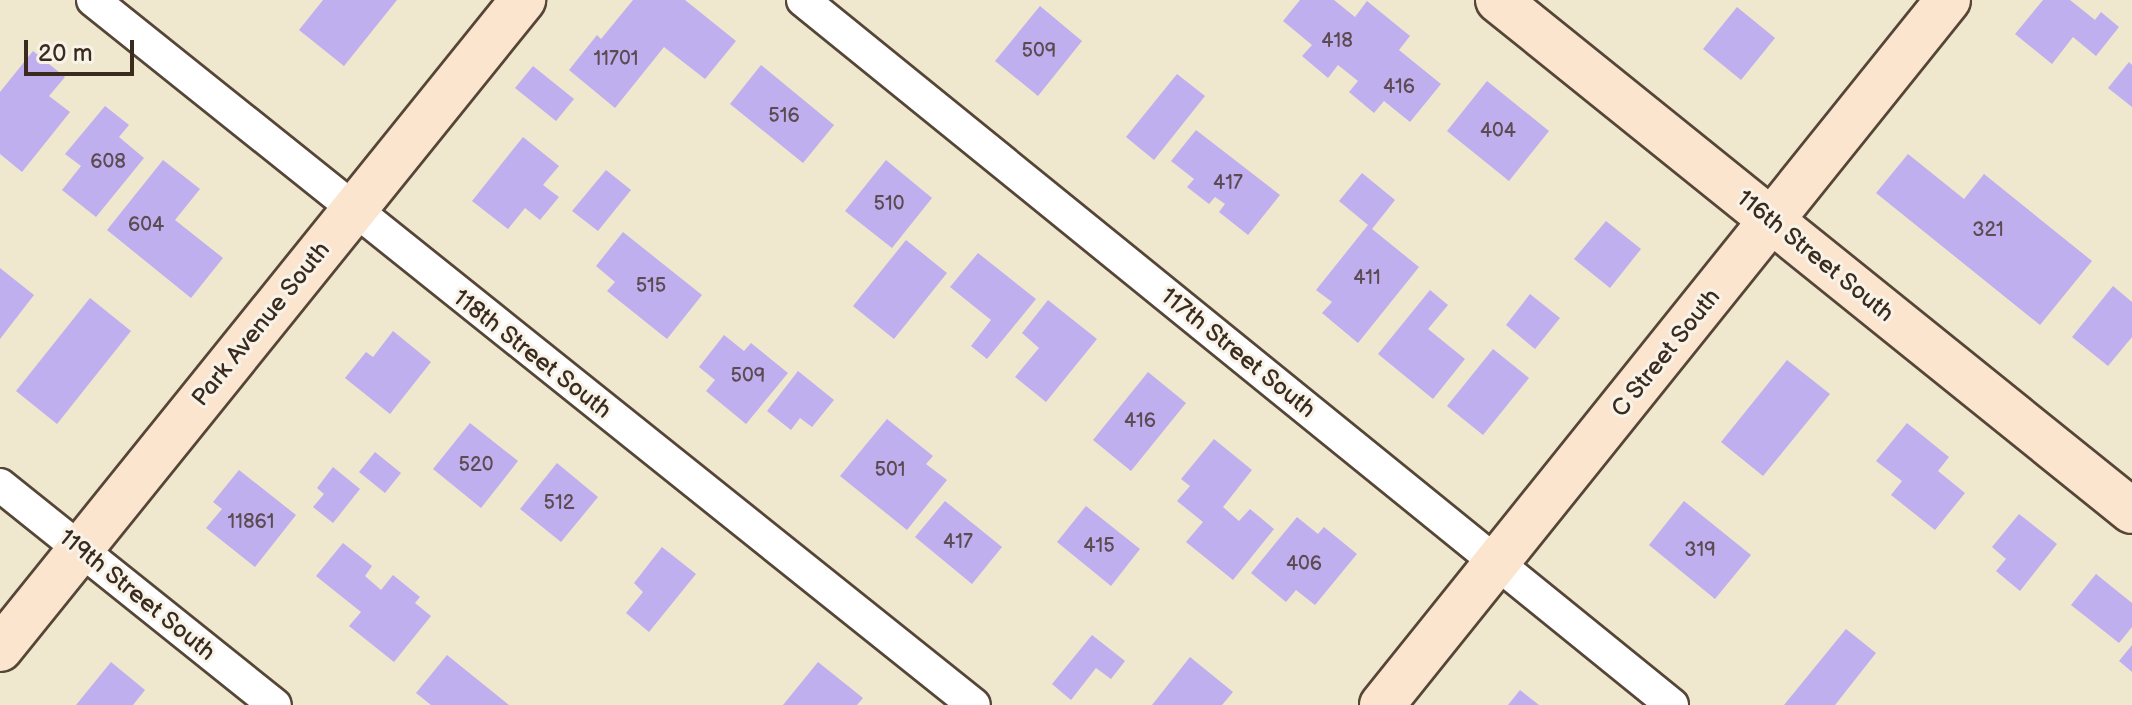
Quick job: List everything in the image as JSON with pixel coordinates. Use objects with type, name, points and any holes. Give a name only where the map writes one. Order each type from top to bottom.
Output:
[{"type":"street","name":"118th Street South","points":[[93,0],[352,211],[974,705]]},
{"type":"street","name":"Park Avenue South","points":[[0,649],[523,0]]},
{"type":"street","name":"117th Street South","points":[[803,0],[1672,705]]},
{"type":"street","name":"116th Street South","points":[[1498,0],[2132,511]]},
{"type":"street","name":"C Street South","points":[[1382,705],[1948,0]]},
{"type":"street","name":"119th Street South","points":[[0,485],[275,705]]},
{"type":"building","points":[[323,0],[397,0],[344,66],[299,30]]},
{"type":"building","points":[[633,0],[685,0],[736,41],[705,79],[664,47],[615,108],[569,70],[597,35],[601,39]]},
{"type":"building","points":[[1300,0],[1334,0],[1355,17],[1367,1],[1410,36],[1399,50],[1441,84],[1410,122],[1384,101],[1374,113],[1349,92],[1358,81],[1338,65],[1328,78],[1302,56],[1312,45],[1283,21]]},
{"type":"building","points":[[2043,0],[2070,0],[2095,20],[2101,12],[2119,27],[2096,56],[2073,37],[2052,64],[2015,34]]},
{"type":"building","points":[[1040,6],[1082,41],[1038,96],[995,61]]},
{"type":"building","points":[[1737,7],[1775,38],[1741,80],[1703,49]]},
{"type":"building","points":[[33,51],[65,77],[49,96],[70,112],[22,172],[0,154],[0,92]]},
{"type":"building","points":[[2129,62],[2132,65],[2132,107],[2108,88]]},
{"type":"building","points":[[761,65],[834,125],[803,163],[730,104]]},
{"type":"building","points":[[533,66],[574,99],[556,121],[515,88]]},
{"type":"building","points":[[1177,74],[1205,96],[1154,160],[1126,137]]},
{"type":"building","points":[[1487,81],[1549,131],[1509,181],[1447,131]]},
{"type":"building","points":[[105,106],[129,125],[119,137],[144,158],[96,217],[62,190],[81,166],[65,154]]},
{"type":"building","points":[[1196,130],[1280,195],[1248,235],[1219,212],[1225,204],[1215,197],[1209,204],[1187,187],[1194,179],[1171,161]]},
{"type":"building","points":[[523,137],[559,166],[543,185],[559,197],[540,220],[525,208],[508,229],[472,201]]},
{"type":"building","points":[[1908,154],[1964,199],[1984,174],[2092,261],[2040,325],[1876,193]]},
{"type":"building","points":[[163,160],[200,189],[175,220],[223,258],[191,298],[107,230]]},
{"type":"building","points":[[886,160],[932,198],[892,248],[845,211]]},
{"type":"building","points":[[606,170],[631,190],[598,231],[572,211]]},
{"type":"building","points":[[1362,173],[1395,200],[1372,229],[1419,267],[1358,343],[1322,313],[1332,302],[1316,290],[1368,225],[1339,201]]},
{"type":"building","points":[[1606,221],[1641,249],[1610,288],[1574,259]]},
{"type":"building","points":[[623,232],[702,295],[667,339],[607,291],[615,282],[596,266]]},
{"type":"building","points":[[906,240],[947,273],[894,339],[853,306]]},
{"type":"building","points":[[978,253],[1036,299],[987,359],[971,346],[991,320],[950,287]]},
{"type":"building","points":[[0,268],[34,295],[0,339]]},
{"type":"building","points":[[2113,286],[2132,302],[2132,337],[2108,366],[2072,337]]},
{"type":"building","points":[[1430,290],[1448,305],[1428,329],[1465,359],[1433,399],[1378,354]]},
{"type":"building","points":[[1530,294],[1560,318],[1535,349],[1506,325]]},
{"type":"building","points":[[90,298],[131,331],[57,424],[16,391]]},
{"type":"building","points":[[1048,300],[1097,339],[1046,402],[1015,377],[1039,348],[1022,333]]},
{"type":"building","points":[[393,331],[431,362],[390,414],[345,378],[366,352],[373,357]]},
{"type":"building","points":[[724,335],[744,351],[751,343],[788,373],[746,424],[706,391],[715,380],[699,367]]},
{"type":"building","points":[[1493,349],[1529,378],[1483,435],[1447,406]]},
{"type":"building","points":[[1787,360],[1830,394],[1763,476],[1721,442]]},
{"type":"building","points":[[798,371],[834,400],[812,427],[800,418],[791,430],[767,411]]},
{"type":"building","points":[[1148,372],[1186,403],[1131,471],[1093,440]]},
{"type":"building","points":[[887,419],[933,456],[926,464],[947,480],[907,530],[840,476]]},
{"type":"building","points":[[470,423],[518,461],[481,508],[433,469]]},
{"type":"building","points":[[1907,423],[1949,457],[1938,471],[1965,493],[1935,530],[1891,495],[1902,481],[1876,461]]},
{"type":"building","points":[[1214,439],[1252,470],[1223,507],[1239,521],[1250,509],[1274,529],[1233,580],[1186,542],[1203,522],[1177,501],[1190,486],[1181,479]]},
{"type":"building","points":[[375,452],[401,473],[385,493],[359,472]]},
{"type":"building","points":[[557,463],[598,497],[561,542],[520,509]]},
{"type":"building","points":[[333,467],[360,489],[333,523],[313,507],[324,494],[317,488]]},
{"type":"building","points":[[239,470],[296,515],[255,567],[206,528],[222,509],[213,502]]},
{"type":"building","points":[[945,501],[1002,547],[972,584],[915,537]]},
{"type":"building","points":[[1684,501],[1751,555],[1715,599],[1649,545]]},
{"type":"building","points":[[1086,506],[1140,549],[1111,586],[1057,542]]},
{"type":"building","points":[[2019,514],[2057,544],[2020,591],[1996,571],[2006,559],[1992,547]]},
{"type":"building","points":[[1297,517],[1318,534],[1324,527],[1357,554],[1315,605],[1296,590],[1286,602],[1251,573]]},
{"type":"building","points":[[343,543],[372,566],[365,576],[381,590],[393,575],[420,597],[415,603],[431,616],[394,662],[349,626],[361,612],[316,576]]},
{"type":"building","points":[[662,547],[696,574],[649,632],[626,613],[643,592],[634,583]]},
{"type":"building","points":[[2096,574],[2132,603],[2132,627],[2119,643],[2071,605]]},
{"type":"building","points":[[1846,629],[1876,653],[1835,705],[1784,705]]},
{"type":"building","points":[[1092,635],[1125,661],[1111,679],[1096,668],[1071,700],[1052,684]]},
{"type":"building","points":[[2132,645],[2132,672],[2119,661]]},
{"type":"building","points":[[447,655],[509,705],[431,705],[416,693]]},
{"type":"building","points":[[1190,657],[1233,692],[1222,705],[1152,705]]},
{"type":"building","points":[[111,662],[145,690],[133,705],[76,705]]},
{"type":"building","points":[[818,662],[863,698],[857,705],[783,705]]},
{"type":"building","points":[[1520,690],[1539,705],[1508,705]]}]
